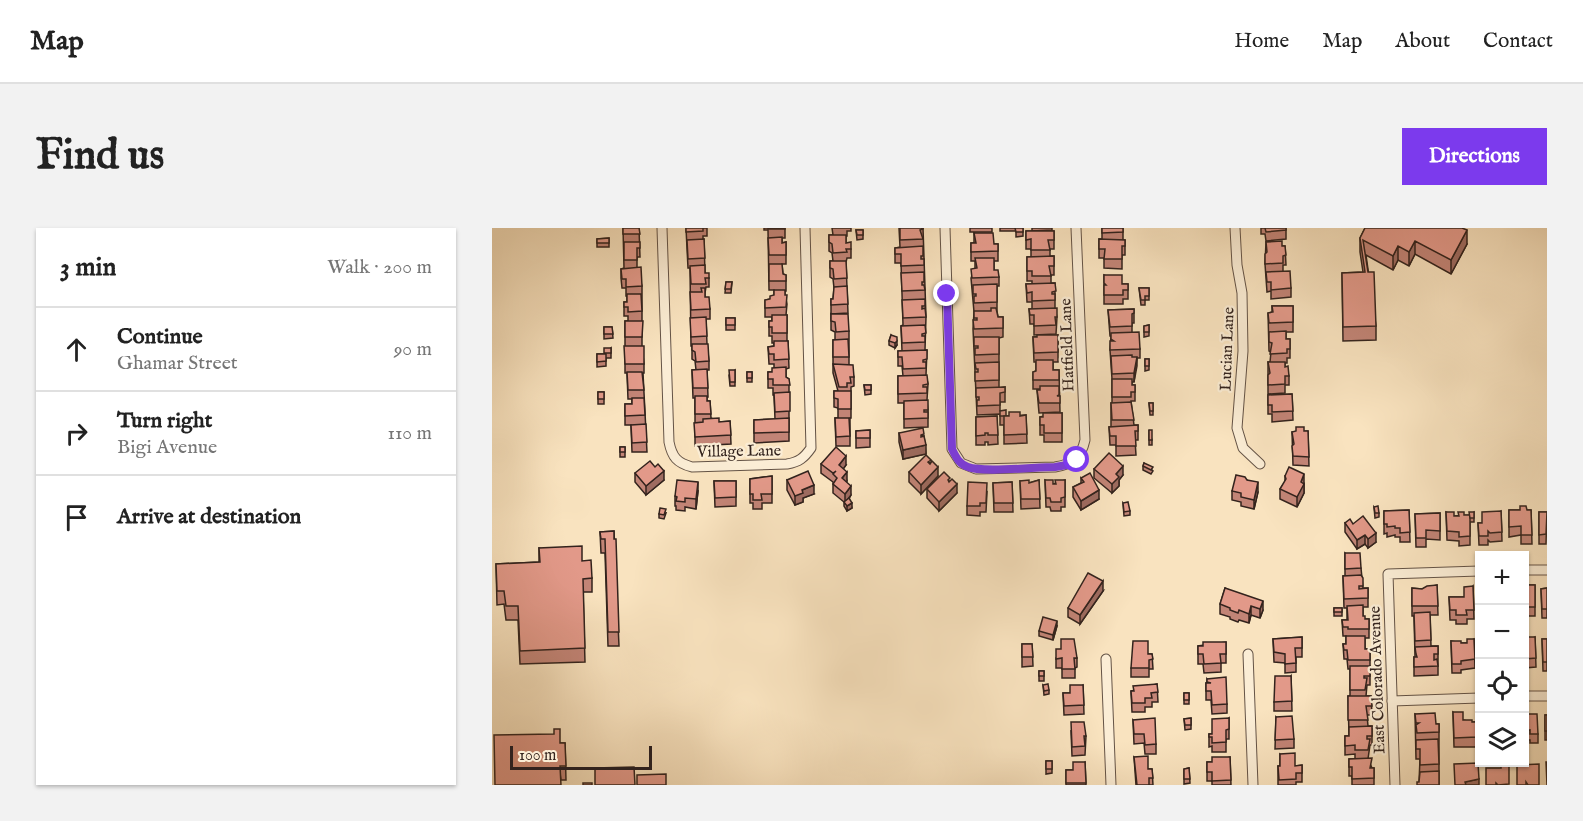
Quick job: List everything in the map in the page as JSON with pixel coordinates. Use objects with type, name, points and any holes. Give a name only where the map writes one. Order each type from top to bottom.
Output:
[{"type":"street","name":"Village Lane","points":[[662,228],[669,442],[675,459],[692,467],[787,464],[797,462],[810,448],[812,438],[805,228]]},
{"type":"street","name":"Hatfield Lane","points":[[945,228],[952,449],[961,463],[976,469],[1067,465],[1077,460],[1083,450],[1085,440],[1076,228]]},
{"type":"street","name":"Lucian Lane","points":[[1235,228],[1237,265],[1242,293],[1244,351],[1237,428],[1243,448],[1260,464]]},
{"type":"street","points":[[1529,570],[1547,570]]},
{"type":"street","name":"East Colorado Avenue","points":[[1395,785],[1388,574],[1475,571]]},
{"type":"street","points":[[1248,654],[1253,785]]},
{"type":"street","points":[[1106,659],[1111,785]]},
{"type":"street","points":[[1529,696],[1547,696]]},
{"type":"street","points":[[1392,701],[1475,698]]},
{"type":"building","points":[[623,228],[639,228],[640,234],[623,234]]},
{"type":"building","points":[[686,228],[703,228],[703,231],[686,232]]},
{"type":"building","points":[[900,228],[923,228],[920,230],[923,239],[900,240]]},
{"type":"building","points":[[1015,228],[1023,228],[1023,232],[1016,232]]},
{"type":"building","points":[[1102,228],[1123,228],[1123,232],[1102,233]]},
{"type":"building","points":[[1265,228],[1286,228],[1286,230],[1266,232]]},
{"type":"building","points":[[1365,228],[1462,228],[1467,230],[1451,260],[1415,241],[1409,252],[1398,246],[1393,256],[1363,240],[1368,272],[1374,272],[1376,326],[1343,327],[1342,273],[1365,272],[1360,238]]},
{"type":"building","points":[[856,230],[863,230],[863,235],[857,235]]},
{"type":"building","points":[[1026,231],[1054,231],[1054,240],[1048,240],[1050,250],[1031,250],[1031,239],[1026,240]]},
{"type":"building","points":[[974,233],[993,233],[994,244],[998,244],[998,251],[971,252],[971,243],[976,243]]},
{"type":"building","points":[[829,235],[846,235],[846,243],[851,242],[851,249],[846,249],[847,252],[833,253]]},
{"type":"building","points":[[782,237],[782,243],[786,242],[786,255],[769,255],[768,238]]},
{"type":"building","points":[[609,238],[609,243],[597,243],[597,239]]},
{"type":"building","points":[[704,239],[705,258],[688,259],[687,240]]},
{"type":"building","points":[[1099,239],[1125,240],[1125,246],[1122,246],[1122,259],[1104,259],[1105,249],[1099,249]]},
{"type":"building","points":[[1282,241],[1286,255],[1283,256],[1283,263],[1265,264],[1266,242]]},
{"type":"building","points":[[624,242],[640,242],[640,248],[637,248],[637,260],[624,260]]},
{"type":"building","points":[[923,246],[921,259],[924,259],[924,265],[901,266],[901,254],[895,254],[895,248]]},
{"type":"building","points":[[1054,256],[1054,266],[1049,266],[1051,276],[1032,276],[1032,271],[1027,271],[1027,257]]},
{"type":"building","points":[[975,258],[994,258],[994,270],[998,270],[999,277],[972,278],[971,269],[977,268]]},
{"type":"building","points":[[830,261],[846,261],[847,278],[834,279]]},
{"type":"building","points":[[769,264],[782,264],[786,281],[769,281]]},
{"type":"building","points":[[705,265],[705,273],[709,273],[709,278],[705,278],[706,284],[691,284],[690,266]]},
{"type":"building","points":[[641,267],[642,286],[626,287],[626,279],[622,279],[621,269]]},
{"type":"building","points":[[1290,271],[1291,288],[1271,290],[1271,282],[1267,282],[1266,272]]},
{"type":"building","points":[[924,272],[922,285],[925,290],[902,291],[901,273]]},
{"type":"building","points":[[1104,275],[1122,275],[1122,284],[1128,284],[1128,290],[1123,290],[1123,295],[1104,295],[1104,285],[1106,285]]},
{"type":"building","points":[[726,282],[732,282],[731,289],[725,289]]},
{"type":"building","points":[[1055,283],[1056,291],[1052,294],[1055,294],[1055,300],[1032,301],[1032,292],[1027,293],[1026,284]]},
{"type":"building","points":[[997,284],[997,302],[974,303],[976,294],[973,294],[973,285]]},
{"type":"building","points":[[847,286],[848,304],[831,305],[834,287]]},
{"type":"building","points":[[701,288],[705,288],[705,297],[709,297],[710,309],[691,310],[690,292],[702,292]]},
{"type":"building","points":[[1139,288],[1149,288],[1149,296],[1145,296],[1145,300],[1141,300]]},
{"type":"building","points":[[774,290],[785,290],[786,307],[765,308],[765,300],[774,295]]},
{"type":"building","points":[[627,294],[641,294],[642,311],[628,312],[628,307],[624,307]]},
{"type":"building","points":[[925,299],[925,306],[922,306],[922,309],[925,308],[926,317],[903,318],[902,300]]},
{"type":"building","points":[[1272,306],[1293,306],[1293,322],[1269,323],[1268,313],[1273,312]]},
{"type":"building","points":[[991,308],[996,308],[998,317],[1003,317],[1003,328],[974,329],[973,320],[977,318],[974,318],[974,311],[991,311]]},
{"type":"building","points":[[1057,308],[1056,325],[1034,326],[1034,315],[1030,315],[1029,309]]},
{"type":"building","points":[[1134,309],[1132,326],[1110,327],[1108,310]]},
{"type":"building","points":[[831,314],[848,314],[849,331],[836,332],[835,322],[831,321]]},
{"type":"building","points":[[772,315],[787,315],[787,333],[772,333],[769,321],[772,321]]},
{"type":"building","points":[[706,317],[707,336],[691,337],[690,318]]},
{"type":"building","points":[[726,318],[735,318],[735,325],[726,325]]},
{"type":"building","points":[[625,321],[643,321],[642,337],[625,337]]},
{"type":"building","points":[[925,325],[926,333],[922,336],[925,336],[925,342],[902,343],[901,326]]},
{"type":"building","points":[[1149,325],[1149,332],[1144,332],[1144,326]]},
{"type":"building","points":[[604,327],[612,327],[613,334],[604,334]]},
{"type":"building","points":[[1286,331],[1286,339],[1290,339],[1290,349],[1287,349],[1287,353],[1270,354],[1272,343],[1269,342],[1269,332]]},
{"type":"building","points":[[1139,332],[1140,349],[1110,350],[1110,341],[1114,341],[1111,339],[1111,333]]},
{"type":"building","points":[[891,335],[897,337],[895,343],[889,341]]},
{"type":"building","points":[[1058,335],[1058,352],[1034,353],[1033,337]]},
{"type":"building","points":[[974,337],[999,337],[999,354],[975,355],[975,348],[978,346],[974,346]]},
{"type":"building","points":[[848,339],[849,357],[833,357],[833,340]]},
{"type":"building","points":[[774,341],[788,341],[789,359],[774,360],[774,354],[769,354],[768,347],[774,346]]},
{"type":"building","points":[[692,344],[708,344],[709,361],[696,362]]},
{"type":"building","points":[[624,346],[644,346],[644,364],[625,364]]},
{"type":"building","points":[[604,348],[611,348],[611,353],[604,353]]},
{"type":"building","points":[[927,350],[927,359],[923,360],[926,362],[926,368],[903,369],[902,357],[898,357],[898,351]]},
{"type":"building","points":[[597,354],[606,354],[606,361],[597,362]]},
{"type":"building","points":[[1132,355],[1132,357],[1137,357],[1134,373],[1112,374],[1111,356]]},
{"type":"building","points":[[1145,359],[1149,359],[1149,366],[1145,366]]},
{"type":"building","points":[[1036,360],[1053,360],[1053,370],[1059,370],[1059,380],[1033,380]]},
{"type":"building","points":[[999,362],[999,380],[975,381],[975,372],[978,372],[978,369],[975,363]]},
{"type":"building","points":[[1268,362],[1285,362],[1289,376],[1285,376],[1285,384],[1268,385],[1270,373]]},
{"type":"building","points":[[833,364],[853,365],[854,377],[850,377],[851,383],[847,383],[847,387],[839,387]]},
{"type":"building","points":[[786,367],[786,377],[790,385],[773,385],[773,379],[768,379],[768,372],[772,372],[772,368]]},
{"type":"building","points":[[707,369],[708,388],[693,388],[692,370]]},
{"type":"building","points":[[729,370],[735,370],[735,382],[730,382]]},
{"type":"building","points":[[627,372],[642,372],[644,390],[628,390]]},
{"type":"building","points":[[747,372],[752,372],[752,378],[747,378]]},
{"type":"building","points":[[927,375],[928,384],[923,387],[927,387],[927,393],[898,394],[898,376]]},
{"type":"building","points":[[1112,379],[1132,379],[1135,392],[1131,392],[1131,397],[1112,397]]},
{"type":"building","points":[[864,385],[871,385],[871,390],[865,390]]},
{"type":"building","points":[[1040,386],[1059,386],[1057,396],[1060,396],[1060,403],[1039,403],[1037,390],[1040,390]]},
{"type":"building","points":[[1005,387],[1005,392],[1000,393],[1000,405],[977,406],[979,397],[976,397],[976,388]]},
{"type":"building","points":[[834,391],[851,391],[851,409],[838,409],[838,399],[834,398]]},
{"type":"building","points":[[598,392],[604,392],[604,399],[598,399]]},
{"type":"building","points":[[790,392],[790,411],[775,412],[774,393]]},
{"type":"building","points":[[1292,394],[1293,411],[1272,412],[1272,405],[1268,405],[1268,395]]},
{"type":"building","points":[[695,396],[707,396],[707,401],[710,401],[711,414],[695,414]]},
{"type":"building","points":[[632,398],[644,398],[645,415],[625,416],[625,404],[632,404]]},
{"type":"building","points":[[928,400],[928,410],[924,412],[928,412],[928,418],[904,419],[904,401]]},
{"type":"building","points":[[1131,402],[1134,420],[1112,420],[1111,403]]},
{"type":"building","points":[[1149,403],[1153,403],[1153,411],[1150,411]]},
{"type":"building","points":[[1006,410],[1006,416],[1000,416],[1000,411]]},
{"type":"building","points":[[1009,412],[1020,412],[1020,416],[1026,415],[1027,434],[1004,435],[1004,416],[1009,416]]},
{"type":"building","points":[[1043,413],[1062,413],[1062,433],[1044,433],[1044,425],[1040,425],[1040,417],[1043,417]]},
{"type":"building","points":[[997,416],[998,435],[985,433],[985,435],[976,436],[976,417]]},
{"type":"building","points":[[719,418],[719,422],[730,421],[731,435],[695,437],[694,423],[703,422],[703,419]]},
{"type":"building","points":[[789,418],[789,432],[754,433],[754,420]]},
{"type":"building","points":[[835,418],[849,418],[850,436],[836,437]]},
{"type":"building","points":[[646,424],[647,442],[632,443],[631,425]]},
{"type":"building","points":[[1138,425],[1138,431],[1135,431],[1136,446],[1116,446],[1116,436],[1110,436],[1109,427]]},
{"type":"building","points":[[1296,427],[1304,427],[1304,431],[1308,431],[1309,457],[1293,456],[1292,432],[1296,431]]},
{"type":"building","points":[[923,428],[924,434],[921,437],[924,436],[926,445],[903,450],[899,433]]},
{"type":"building","points":[[870,430],[870,438],[856,438],[856,431]]},
{"type":"building","points":[[1149,430],[1152,430],[1152,440],[1149,440]]},
{"type":"building","points":[[620,447],[625,447],[625,452],[620,452]]},
{"type":"building","points":[[836,447],[846,456],[839,465],[847,472],[842,478],[851,486],[845,494],[833,484],[837,478],[833,474],[836,471],[833,473],[821,464]]},
{"type":"building","points":[[1109,453],[1123,466],[1116,474],[1119,477],[1112,484],[1094,469]]},
{"type":"building","points":[[926,455],[931,460],[928,462],[930,464],[932,461],[938,467],[921,485],[909,472]]},
{"type":"building","points":[[650,461],[655,467],[658,464],[664,471],[646,486],[635,473]]},
{"type":"building","points":[[1144,463],[1153,467],[1151,470],[1143,466]]},
{"type":"building","points":[[1289,467],[1304,474],[1301,482],[1304,484],[1297,497],[1280,489]]},
{"type":"building","points":[[808,471],[814,485],[795,496],[787,480]]},
{"type":"building","points":[[944,472],[950,478],[949,482],[952,479],[957,484],[939,502],[927,489]]},
{"type":"building","points":[[1090,473],[1099,490],[1081,501],[1073,487],[1084,482],[1081,478]]},
{"type":"building","points":[[1236,475],[1258,482],[1254,500],[1241,497],[1241,493],[1232,491]]},
{"type":"building","points":[[772,476],[772,494],[761,494],[762,500],[753,500],[753,494],[750,494],[750,479]]},
{"type":"building","points":[[677,480],[698,482],[696,499],[685,498],[685,502],[676,501]]},
{"type":"building","points":[[1029,480],[1029,483],[1039,480],[1040,499],[1021,499],[1020,481]]},
{"type":"building","points":[[1045,480],[1053,480],[1053,484],[1056,484],[1055,480],[1065,480],[1065,497],[1061,498],[1061,502],[1051,502],[1050,498],[1046,498]]},
{"type":"building","points":[[714,481],[736,481],[736,497],[715,498]]},
{"type":"building","points":[[968,482],[987,483],[986,503],[980,503],[980,506],[967,506]]},
{"type":"building","points":[[1012,482],[1013,503],[994,503],[993,483]]},
{"type":"building","points":[[849,498],[852,503],[847,506],[844,502]]},
{"type":"building","points":[[1128,502],[1130,511],[1124,512],[1123,503]]},
{"type":"building","points":[[1378,506],[1379,513],[1375,513],[1374,507]]},
{"type":"building","points":[[1520,506],[1526,506],[1527,510],[1531,510],[1532,535],[1521,535],[1521,526],[1509,527],[1509,510],[1520,510]]},
{"type":"building","points":[[660,508],[666,509],[664,515],[659,514]]},
{"type":"building","points":[[1409,510],[1410,532],[1400,533],[1400,528],[1387,527],[1387,524],[1384,524],[1384,511]]},
{"type":"building","points":[[1501,511],[1502,532],[1490,533],[1488,531],[1488,536],[1479,536],[1478,523],[1482,523],[1482,512]]},
{"type":"building","points":[[1446,512],[1454,512],[1454,516],[1459,516],[1458,512],[1470,515],[1470,536],[1459,537],[1459,532],[1447,531]]},
{"type":"building","points":[[1469,512],[1474,512],[1474,518],[1470,518]]},
{"type":"building","points":[[1539,512],[1547,512],[1546,534],[1539,535]]},
{"type":"building","points":[[1440,513],[1440,531],[1426,530],[1426,538],[1416,538],[1415,514]]},
{"type":"building","points":[[1363,516],[1376,533],[1368,539],[1365,535],[1357,540],[1345,523],[1350,519],[1353,524]]},
{"type":"building","points":[[614,531],[619,632],[608,632],[605,539],[601,539],[600,532]]},
{"type":"building","points":[[582,546],[582,561],[591,560],[592,578],[583,579],[585,648],[520,651],[518,606],[506,606],[504,591],[497,591],[496,564],[540,562],[539,548]]},
{"type":"building","points":[[1345,553],[1360,553],[1361,568],[1345,569]]},
{"type":"building","points":[[1088,573],[1103,581],[1080,615],[1068,608]]},
{"type":"building","points":[[1361,575],[1363,586],[1359,586],[1359,589],[1368,588],[1368,598],[1344,599],[1343,576]]},
{"type":"building","points":[[1437,585],[1438,606],[1412,606],[1412,588],[1422,589]]},
{"type":"building","points":[[1529,585],[1535,585],[1535,607],[1529,607]]},
{"type":"building","points":[[1473,586],[1474,610],[1466,610],[1467,615],[1456,615],[1456,610],[1450,610],[1449,597],[1464,597],[1464,587]]},
{"type":"building","points":[[1225,588],[1263,601],[1260,609],[1251,606],[1249,614],[1239,610],[1238,613],[1220,604]]},
{"type":"building","points":[[1547,588],[1547,609],[1542,609],[1541,589]]},
{"type":"building","points":[[1363,605],[1363,616],[1369,619],[1369,629],[1343,627],[1342,620],[1348,620],[1347,606]]},
{"type":"building","points":[[1334,608],[1342,608],[1342,612],[1334,612]]},
{"type":"building","points":[[1430,612],[1431,640],[1415,641],[1414,613]]},
{"type":"building","points":[[1043,617],[1057,621],[1053,635],[1039,631]]},
{"type":"building","points":[[1346,636],[1365,636],[1365,649],[1370,649],[1370,660],[1348,660],[1347,650],[1344,650],[1343,644],[1346,644]]},
{"type":"building","points":[[1302,637],[1302,648],[1295,648],[1296,663],[1285,664],[1285,654],[1274,652],[1273,639]]},
{"type":"building","points":[[1529,637],[1535,637],[1536,658],[1529,659]]},
{"type":"building","points":[[1061,639],[1074,639],[1077,658],[1074,658],[1075,669],[1062,669],[1062,658],[1056,659],[1056,649],[1061,649]]},
{"type":"building","points":[[1467,639],[1474,639],[1475,659],[1461,661],[1461,664],[1452,664],[1451,641],[1467,643]]},
{"type":"building","points":[[1542,639],[1547,639],[1547,662],[1543,662]]},
{"type":"building","points":[[1133,641],[1148,641],[1148,654],[1152,654],[1153,659],[1149,660],[1149,668],[1131,668]]},
{"type":"building","points":[[1203,642],[1226,642],[1226,654],[1220,654],[1221,663],[1204,664],[1203,654],[1198,654],[1198,646],[1203,646]]},
{"type":"building","points":[[1022,644],[1032,644],[1033,657],[1022,657]]},
{"type":"building","points":[[1438,646],[1438,654],[1434,654],[1434,660],[1437,659],[1438,666],[1414,667],[1414,657],[1417,657],[1415,647]]},
{"type":"building","points":[[1350,666],[1370,666],[1370,676],[1364,676],[1367,678],[1365,690],[1350,690]]},
{"type":"building","points":[[1039,671],[1044,671],[1044,676],[1039,676]]},
{"type":"building","points":[[1275,676],[1291,676],[1292,701],[1274,702]]},
{"type":"building","points":[[1226,677],[1227,704],[1212,705],[1211,691],[1206,691],[1206,683],[1211,683],[1207,682],[1207,679]]},
{"type":"building","points":[[1048,684],[1049,690],[1044,691],[1043,685]]},
{"type":"building","points":[[1157,684],[1158,692],[1151,693],[1152,698],[1145,698],[1145,703],[1132,703],[1133,686]]},
{"type":"building","points":[[1070,685],[1083,685],[1084,705],[1064,706],[1063,693],[1070,693]]},
{"type":"building","points":[[1184,693],[1189,693],[1189,700],[1184,700]]},
{"type":"building","points":[[1348,696],[1371,696],[1372,706],[1366,706],[1368,720],[1348,720]]},
{"type":"building","points":[[1453,712],[1463,712],[1463,720],[1475,722],[1475,737],[1454,738]]},
{"type":"building","points":[[1435,713],[1439,732],[1417,733],[1416,725],[1419,723],[1416,723],[1415,714]]},
{"type":"building","points":[[1529,714],[1537,714],[1538,734],[1530,734]]},
{"type":"building","points":[[1545,715],[1547,715],[1547,731],[1545,731]]},
{"type":"building","points":[[1292,716],[1294,739],[1275,740],[1276,717]]},
{"type":"building","points":[[1155,718],[1156,744],[1145,745],[1144,734],[1134,734],[1133,720]]},
{"type":"building","points":[[1191,718],[1191,725],[1185,725],[1184,719]]},
{"type":"building","points":[[1229,718],[1226,742],[1212,743],[1212,737],[1209,737],[1209,734],[1212,734],[1212,719]]},
{"type":"building","points":[[1071,722],[1084,722],[1085,746],[1072,747]]},
{"type":"building","points":[[1372,726],[1372,736],[1367,736],[1367,739],[1370,739],[1368,750],[1355,750],[1355,745],[1345,746],[1345,736],[1349,736],[1349,727]]},
{"type":"building","points":[[554,729],[560,729],[560,743],[565,743],[566,766],[560,766],[561,785],[495,785],[494,735],[554,734]]},
{"type":"building","points":[[1438,739],[1439,764],[1420,765],[1420,749],[1416,749],[1416,740]]},
{"type":"building","points":[[1295,753],[1295,766],[1302,765],[1302,773],[1296,773],[1296,779],[1279,780],[1280,754]]},
{"type":"building","points":[[1148,756],[1148,769],[1152,769],[1153,778],[1149,778],[1149,785],[1137,785],[1134,757]]},
{"type":"building","points":[[1212,757],[1230,757],[1231,780],[1212,781],[1212,772],[1207,772],[1207,762],[1212,762]]},
{"type":"building","points":[[1372,758],[1370,768],[1374,768],[1374,778],[1352,779],[1349,759]]},
{"type":"building","points":[[1046,761],[1052,761],[1052,769],[1046,769]]},
{"type":"building","points":[[1073,762],[1085,762],[1086,783],[1066,783],[1066,770],[1073,770]]},
{"type":"building","points":[[1475,763],[1475,767],[1478,767],[1479,779],[1465,782],[1466,785],[1455,785],[1454,764]]},
{"type":"building","points":[[1529,764],[1539,764],[1539,785],[1528,785],[1526,782],[1526,785],[1517,785],[1517,767],[1529,767]]},
{"type":"building","points":[[634,767],[635,785],[595,785],[595,768]]},
{"type":"building","points":[[1509,767],[1509,784],[1486,785],[1486,768]]},
{"type":"building","points":[[1189,768],[1190,779],[1184,779],[1184,769]]},
{"type":"building","points":[[1439,771],[1439,785],[1417,785],[1420,772]]},
{"type":"building","points":[[666,774],[666,785],[637,785],[637,775]]},
{"type":"route","points":[[947,294],[952,449],[956,457],[961,463],[976,469],[1055,467],[1077,460]]}]
